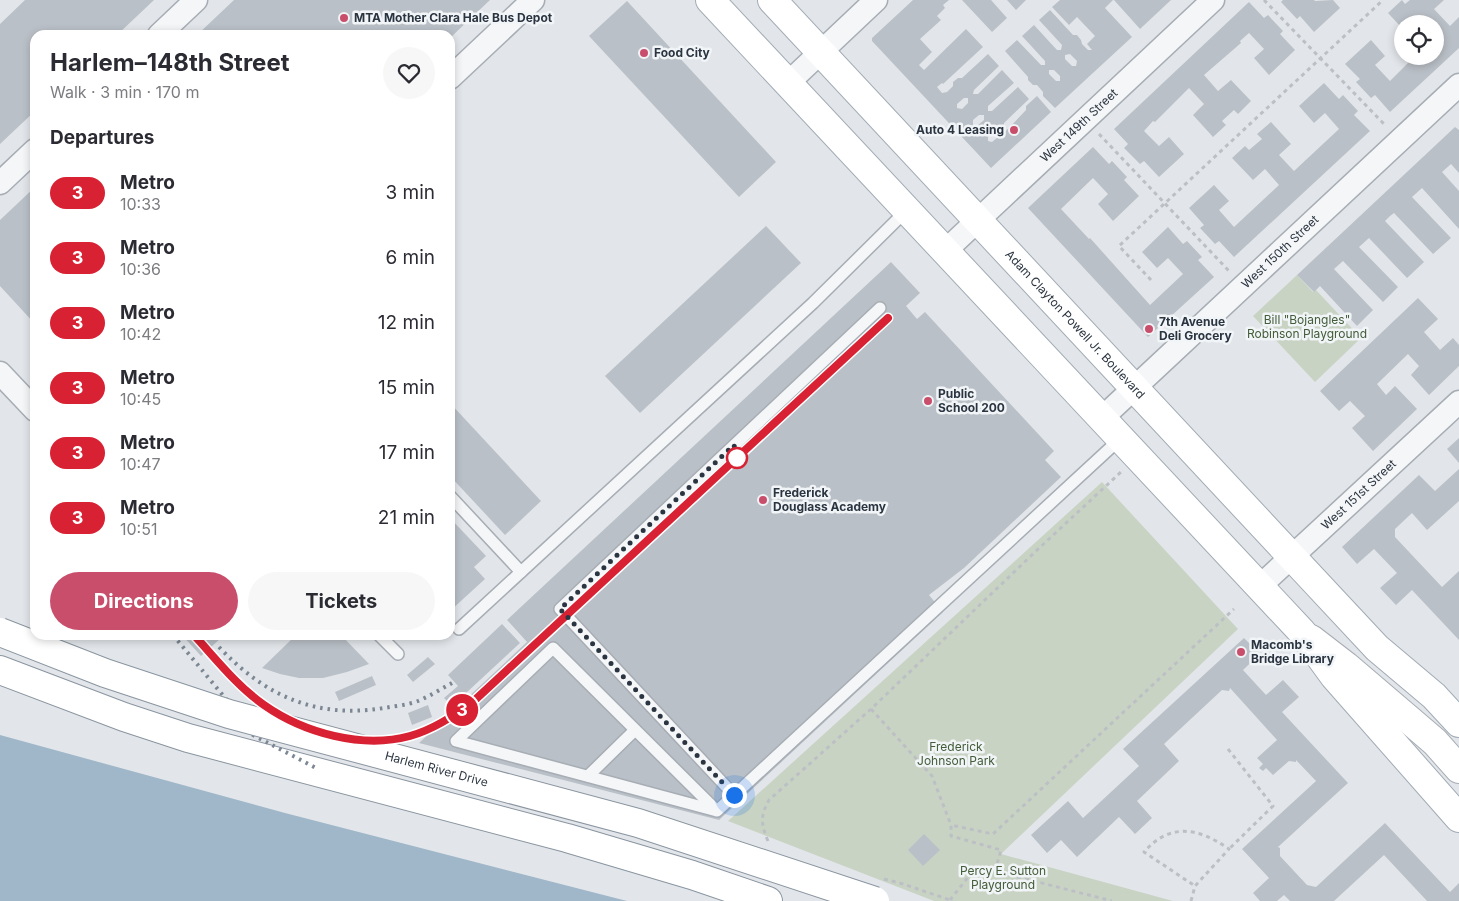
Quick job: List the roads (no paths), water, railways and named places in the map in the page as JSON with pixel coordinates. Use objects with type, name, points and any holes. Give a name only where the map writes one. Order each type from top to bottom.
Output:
[{"type":"main road","name":"Adam Clayton Powell Jr. Boulevard","points":[[710,0],[1302,632],[1334,676],[1459,818]]},
{"type":"main road","name":"Adam Clayton Powell Jr. Boulevard","points":[[772,0],[1377,648],[1421,706],[1435,742]]},
{"type":"main road","name":"Harlem River Drive","points":[[0,632],[105,674],[220,712],[612,816],[701,843],[875,901]]},
{"type":"main road","name":"Adam Clayton Powell Jr. Boulevard","points":[[1302,632],[1346,666],[1435,742],[1459,769]]},
{"type":"main road","name":"Adam Clayton Powell Jr. Boulevard","points":[[1377,648],[1434,696],[1459,723]]},
{"type":"main road","points":[[0,670],[108,711],[188,738],[567,838],[692,875],[768,901]]},
{"type":"main road","points":[[1411,764],[1435,742]]},
{"type":"street","points":[[164,30],[196,0]]},
{"type":"street","points":[[455,73],[533,0]]},
{"type":"street","points":[[788,83],[876,0]]},
{"type":"street","name":"West 149th Street","points":[[944,252],[1213,0]]},
{"type":"street","name":"West 150th Street","points":[[1101,419],[1459,85]]},
{"type":"street","points":[[0,183],[30,155]]},
{"type":"street","points":[[0,373],[30,405]]},
{"type":"street","name":"West 151st Street","points":[[1259,586],[1459,402]]},
{"type":"lane","points":[[459,629],[812,303],[906,211]]},
{"type":"lane","points":[[734,795],[560,609],[880,308]]},
{"type":"lane","points":[[717,811],[1129,448]]},
{"type":"lane","points":[[455,501],[520,572]]},
{"type":"lane","points":[[384,640],[398,654]]},
{"type":"lane","points":[[553,648],[717,811],[588,776],[456,741],[553,648]]},
{"type":"lane","points":[[588,776],[635,730]]},
{"type":"water","points":[[0,735],[285,813],[627,901],[0,901]]},
{"type":"railway","points":[[177,640],[253,735],[318,769]]},
{"type":"railway","points":[[219,647],[255,679],[273,691],[293,700],[336,710],[359,711],[410,704],[452,683]]},
{"type":"railway","points":[[211,655],[239,684],[258,700],[274,711],[309,728],[346,738],[385,740],[404,737],[433,727]]},
{"type":"metro line","name":"3","points":[[199,640],[244,688],[265,706],[322,733],[353,739],[386,740],[410,736],[433,727],[456,715],[476,699],[888,318]]},
{"type":"place","name":"MTA Mother Clara Hale Bus Depot","points":[[344,18]]},
{"type":"place","name":"Food City","points":[[644,53]]},
{"type":"place","name":"Auto 4 Leasing","points":[[1014,130]]},
{"type":"place","name":"7th Avenue Deli Grocery","points":[[1149,329]]},
{"type":"place","name":"Public School 200","points":[[928,401]]},
{"type":"place","name":"Frederick Douglass Academy","points":[[763,500]]},
{"type":"place","name":"Macomb's Bridge Library","points":[[1241,652]]},
{"type":"park label","name":"Bill \"Bojangles\" Robinson Playground","points":[[1307,327]]},
{"type":"park label","name":"Frederick Johnson Park","points":[[956,754]]},
{"type":"park label","name":"Percy E. Sutton Playground","points":[[1003,878]]}]
